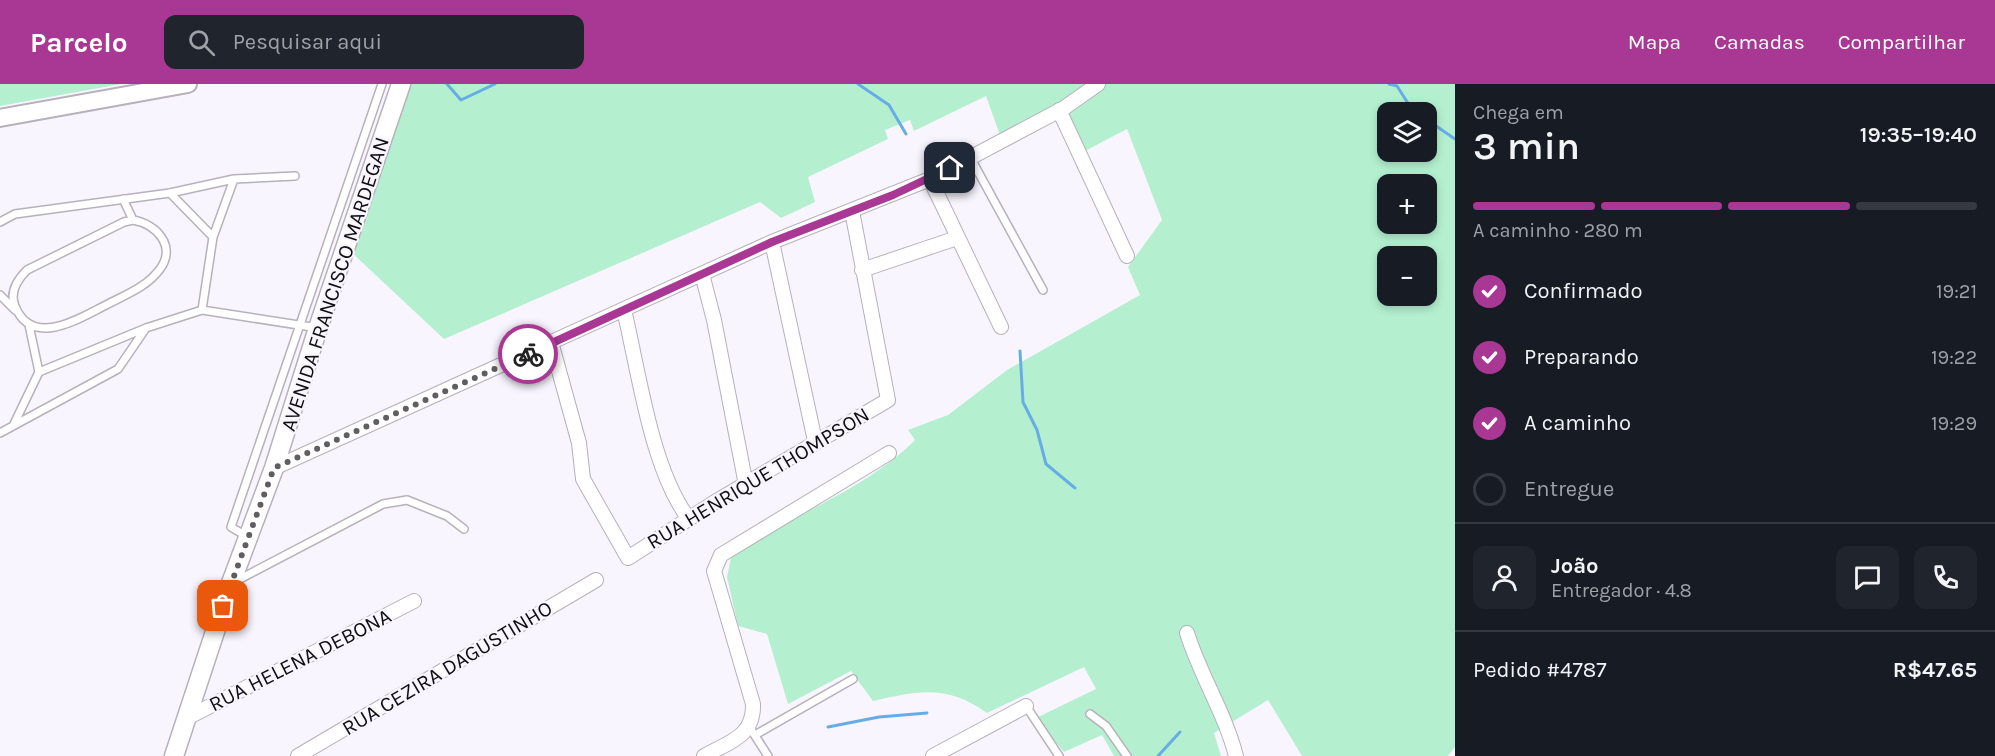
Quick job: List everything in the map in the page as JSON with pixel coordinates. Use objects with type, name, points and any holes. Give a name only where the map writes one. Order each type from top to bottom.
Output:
[{"type":"main road","name":"AVENIDA FRANCISCO MARDEGAN","points":[[174,756],[231,584],[272,476],[318,328],[401,84]]},
{"type":"street","points":[[0,118],[188,84]]},
{"type":"street","points":[[272,476],[550,342],[772,242],[930,179],[1062,109],[1098,84]]},
{"type":"street","points":[[1062,109],[1127,256]]},
{"type":"street","points":[[930,179],[1001,327]]},
{"type":"street","points":[[852,211],[862,270],[957,238]]},
{"type":"street","points":[[772,242],[815,441]]},
{"type":"street","name":"RUA HENRIQUE THOMPSON","points":[[550,342],[579,443],[583,479],[628,558],[815,441],[888,400],[862,270]]},
{"type":"street","points":[[702,274],[714,320],[746,485]]},
{"type":"street","points":[[624,310],[662,470],[675,500],[689,519]]},
{"type":"street","points":[[704,756],[752,731],[753,720],[753,704],[714,571],[721,555],[889,453]]},
{"type":"street","name":"RUA CEZIRA DAGUSTINHO","points":[[298,756],[596,580]]},
{"type":"street","name":"RUA HELENA DEBONA","points":[[185,719],[414,601]]},
{"type":"street","points":[[1187,633],[1195,658],[1216,697],[1236,756]]},
{"type":"street","points":[[933,756],[1026,706]]},
{"type":"lane","points":[[248,537],[231,527],[382,84]]},
{"type":"lane","points":[[970,157],[1043,290]]},
{"type":"lane","points":[[0,222],[15,214],[170,193],[234,178],[295,176]]},
{"type":"lane","points":[[202,310],[213,237],[234,178]]},
{"type":"lane","points":[[170,193],[213,237]]},
{"type":"lane","points":[[123,199],[133,220]]},
{"type":"lane","points":[[0,295],[18,315],[29,325],[44,328],[64,327],[143,285],[161,268],[165,255],[164,242],[158,230],[146,222],[133,220],[124,222],[27,270],[18,279],[14,290],[14,303],[18,315]]},
{"type":"lane","points":[[39,372],[146,328],[202,310],[318,328]]},
{"type":"lane","points":[[14,426],[39,372],[29,325]]},
{"type":"lane","points":[[0,433],[118,369],[146,328]]},
{"type":"lane","points":[[249,477],[272,476]]},
{"type":"lane","points":[[231,584],[383,504],[407,500],[447,516],[464,529]]},
{"type":"lane","points":[[768,756],[752,731],[853,679]]},
{"type":"lane","points":[[1026,706],[1059,756]]},
{"type":"lane","points":[[1090,714],[1106,726],[1127,756]]},
{"type":"green space","points":[[0,84],[121,84],[0,106]]},
{"type":"green space","points":[[408,84],[1455,84],[1455,747],[1448,756],[1302,756],[1268,700],[1214,733],[1221,756],[1114,756],[1102,735],[1064,752],[1036,718],[1096,689],[1084,667],[987,713],[958,697],[932,692],[873,701],[851,671],[788,704],[767,634],[738,626],[727,577],[733,548],[853,487],[876,472],[915,440],[908,430],[948,415],[1007,370],[1140,295],[1128,267],[1162,220],[1127,129],[1081,153],[1057,104],[1001,138],[986,96],[914,131],[910,120],[885,130],[888,139],[808,177],[815,202],[781,218],[760,202],[444,339],[351,252]]},
{"type":"waterway","points":[[447,84],[461,100],[495,84]]},
{"type":"waterway","points":[[858,84],[889,105],[906,134]]},
{"type":"waterway","points":[[1389,84],[1397,86],[1407,102]]},
{"type":"waterway","points":[[1437,127],[1455,139]]},
{"type":"waterway","points":[[1020,351],[1023,402],[1037,430],[1046,464],[1075,488]]},
{"type":"waterway","points":[[828,727],[879,717],[927,713]]},
{"type":"waterway","points":[[1158,756],[1180,732]]},
{"type":"way so far","points":[[223,606],[274,468],[528,354]]},
{"type":"route","points":[[528,354],[772,242],[893,195],[950,168]]}]
